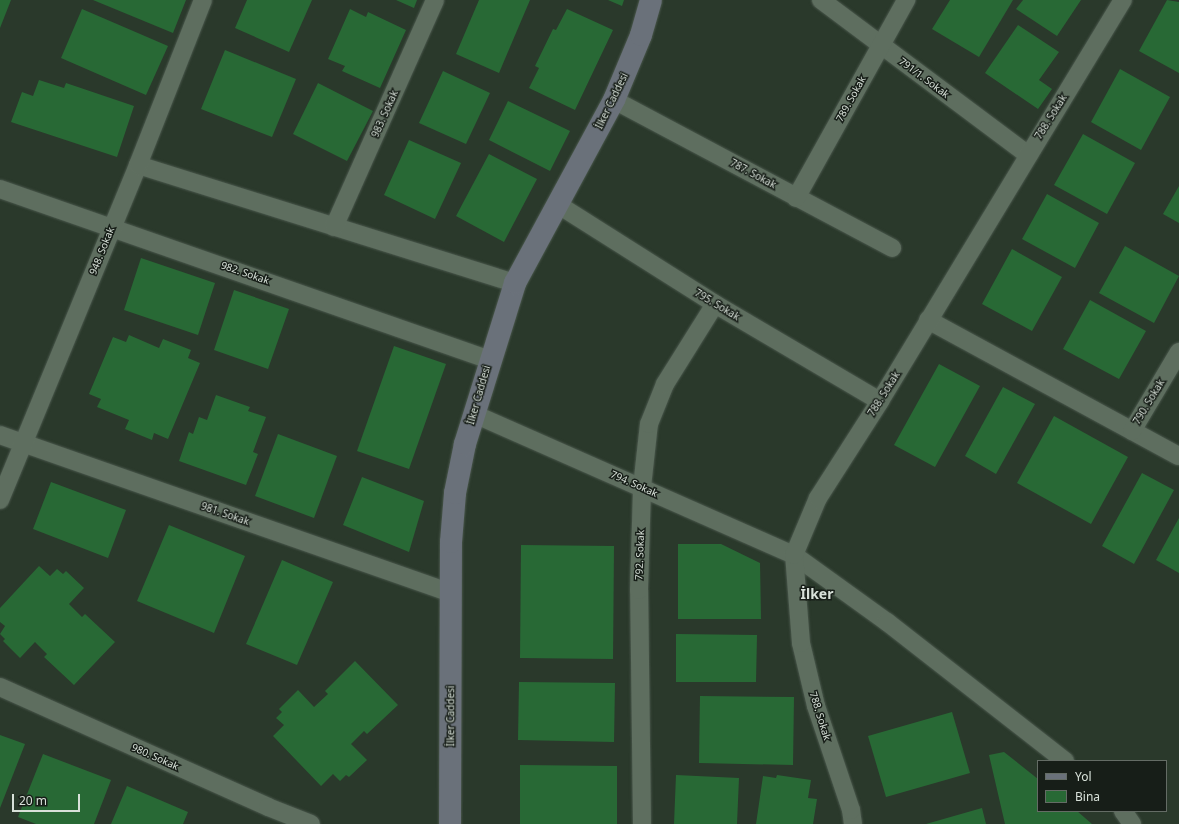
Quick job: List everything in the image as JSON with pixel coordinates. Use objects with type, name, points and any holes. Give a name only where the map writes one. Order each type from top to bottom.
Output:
[{"type":"main road","name":"İlker Caddesi","points":[[450,824],[451,593],[455,493],[474,414],[515,283],[614,100],[641,35],[652,0]]},
{"type":"street","name":"948. Sokak","points":[[0,500],[138,164],[203,0]]},
{"type":"street","name":"983. Sokak","points":[[334,227],[435,0]]},
{"type":"street","name":"791/1. Sokak","points":[[821,0],[1028,155]]},
{"type":"street","name":"789. Sokak","points":[[796,198],[906,0]]},
{"type":"street","name":"788. Sokak","points":[[853,824],[850,810],[816,706],[801,643],[794,555],[818,498],[880,401],[1123,0]]},
{"type":"street","name":"787. Sokak","points":[[614,100],[892,248]]},
{"type":"street","points":[[138,164],[515,283]]},
{"type":"street","name":"982. Sokak","points":[[0,189],[112,226],[490,360]]},
{"type":"street","name":"795. Sokak","points":[[557,204],[716,304],[880,401]]},
{"type":"street","name":"792. Sokak","points":[[642,824],[639,614],[642,487],[649,424],[665,384],[716,304]]},
{"type":"street","points":[[928,320],[1179,456]]},
{"type":"street","name":"790. Sokak","points":[[1132,431],[1179,352]]},
{"type":"street","name":"794. Sokak","points":[[474,414],[794,555],[887,622],[1064,760]]},
{"type":"street","name":"981. Sokak","points":[[0,435],[451,593]]},
{"type":"street","name":"980. Sokak","points":[[0,687],[268,807],[311,824]]},
{"type":"street","points":[[1124,812],[1132,824]]},
{"type":"building","points":[[0,0],[11,0],[0,28]]},
{"type":"building","points":[[93,0],[186,0],[173,33]]},
{"type":"building","points":[[247,0],[312,0],[289,52],[235,28]]},
{"type":"building","points":[[396,0],[417,0],[414,8]]},
{"type":"building","points":[[479,0],[530,0],[499,73],[456,54]]},
{"type":"building","points":[[608,0],[624,0],[622,6]]},
{"type":"building","points":[[950,0],[1013,0],[979,57],[932,29]]},
{"type":"building","points":[[1023,0],[1081,0],[1057,36],[1016,9]]},
{"type":"building","points":[[1167,0],[1179,2],[1179,73],[1139,51]]},
{"type":"building","points":[[82,9],[168,46],[146,95],[61,58]]},
{"type":"building","points":[[350,9],[366,17],[368,12],[406,30],[380,88],[342,71],[345,66],[328,59]]},
{"type":"building","points":[[567,9],[613,30],[575,110],[529,88],[539,68],[535,66],[553,29],[556,30]]},
{"type":"building","points":[[1018,25],[1059,52],[1039,80],[1052,89],[1038,109],[985,73]]},
{"type":"building","points":[[225,50],[296,79],[272,137],[201,109]]},
{"type":"building","points":[[1120,69],[1170,97],[1141,150],[1091,122]]},
{"type":"building","points":[[443,71],[490,93],[466,144],[419,123]]},
{"type":"building","points":[[39,80],[64,88],[66,83],[134,106],[117,157],[11,122],[22,92],[33,96]]},
{"type":"building","points":[[318,83],[373,111],[347,161],[293,134]]},
{"type":"building","points":[[508,101],[570,131],[550,171],[489,140]]},
{"type":"building","points":[[1083,134],[1135,163],[1107,214],[1054,185]]},
{"type":"building","points":[[409,140],[461,163],[435,219],[384,195]]},
{"type":"building","points":[[489,154],[537,179],[504,242],[456,216]]},
{"type":"building","points":[[1179,186],[1179,223],[1163,214]]},
{"type":"building","points":[[1047,194],[1099,223],[1075,268],[1022,239]]},
{"type":"building","points":[[1125,246],[1179,276],[1154,323],[1099,293]]},
{"type":"building","points":[[1012,249],[1062,277],[1032,331],[982,304]]},
{"type":"building","points":[[141,258],[215,283],[198,335],[124,310]]},
{"type":"building","points":[[234,290],[289,309],[268,369],[214,350]]},
{"type":"building","points":[[1090,300],[1146,331],[1119,379],[1063,349]]},
{"type":"building","points":[[129,335],[159,348],[163,339],[191,350],[188,358],[200,363],[168,439],[154,433],[152,440],[125,429],[129,420],[97,407],[101,399],[89,394],[113,337],[126,342]]},
{"type":"building","points":[[394,346],[446,364],[409,469],[357,451]]},
{"type":"building","points":[[939,364],[980,386],[935,467],[894,445]]},
{"type":"building","points":[[1003,387],[1035,404],[996,474],[965,456]]},
{"type":"building","points":[[216,395],[250,407],[248,411],[266,417],[253,452],[258,454],[246,485],[179,461],[189,432],[193,434],[199,417],[207,420]]},
{"type":"building","points":[[1054,416],[1128,457],[1091,524],[1017,483]]},
{"type":"building","points":[[278,434],[337,456],[314,518],[255,496]]},
{"type":"building","points":[[1142,473],[1174,490],[1134,564],[1102,546]]},
{"type":"building","points":[[362,477],[424,501],[409,552],[343,525]]},
{"type":"building","points":[[51,482],[126,510],[108,558],[33,529]]},
{"type":"building","points":[[1179,518],[1179,573],[1156,560]]},
{"type":"building","points":[[169,525],[245,556],[214,633],[137,601]]},
{"type":"building","points":[[678,544],[721,544],[760,563],[761,619],[678,619]]},
{"type":"building","points":[[521,545],[614,546],[613,659],[520,658]]},
{"type":"building","points":[[282,560],[333,582],[297,665],[246,644]]},
{"type":"building","points":[[39,566],[50,576],[57,569],[63,574],[66,571],[84,588],[69,604],[82,617],[85,614],[115,642],[74,685],[44,657],[47,654],[35,642],[20,658],[3,641],[5,639],[0,634],[5,626],[0,622],[0,608]]},
{"type":"building","points":[[676,634],[757,635],[756,682],[676,682]]},
{"type":"building","points":[[355,661],[398,705],[367,734],[364,731],[351,744],[367,760],[349,777],[346,775],[340,781],[333,774],[321,786],[273,736],[284,725],[276,718],[282,712],[279,709],[298,690],[314,707],[328,694],[325,691]]},
{"type":"building","points":[[519,682],[615,683],[614,742],[518,740]]},
{"type":"building","points":[[700,696],[794,697],[793,765],[699,763]]},
{"type":"building","points":[[952,712],[970,773],[886,797],[868,736]]},
{"type":"building","points":[[0,735],[25,744],[0,808]]},
{"type":"building","points":[[1004,752],[1037,778],[1037,812],[1078,812],[1092,824],[1005,824],[989,755]]},
{"type":"building","points":[[43,754],[111,780],[94,824],[36,824],[18,817]]},
{"type":"building","points":[[520,765],[617,766],[617,824],[520,824]]},
{"type":"building","points":[[676,775],[739,778],[737,824],[674,824]]},
{"type":"building","points":[[777,775],[811,780],[808,798],[817,799],[813,824],[756,824],[763,776],[776,778]]},
{"type":"building","points":[[127,786],[188,812],[183,824],[111,824]]},
{"type":"building","points":[[982,808],[986,824],[926,824]]},
{"type":"district","name":"İlker","points":[[817,594]]}]
